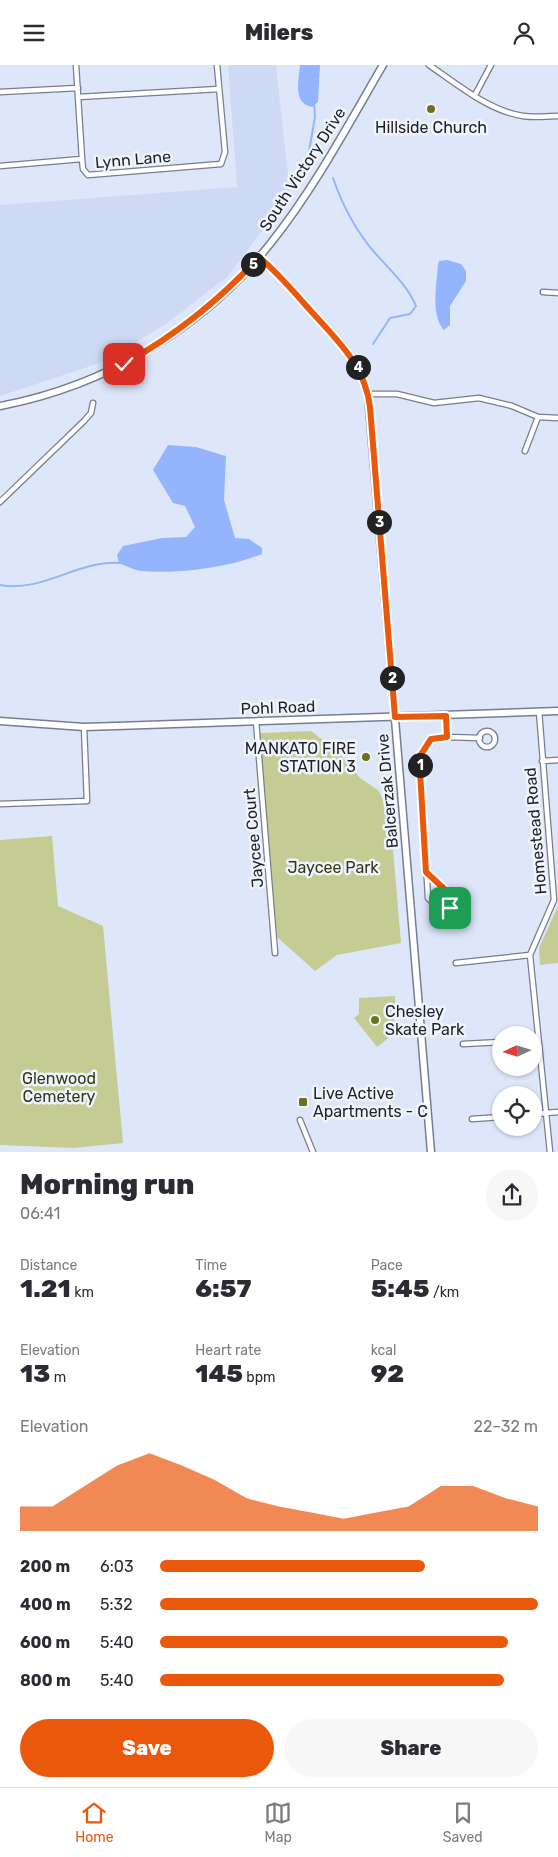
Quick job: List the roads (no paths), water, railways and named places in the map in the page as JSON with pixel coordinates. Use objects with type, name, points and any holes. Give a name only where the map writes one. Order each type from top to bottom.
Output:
[{"type":"street","points":[[76,65],[82,159]]},
{"type":"street","points":[[78,97],[219,89],[217,65]]},
{"type":"street","name":"South Victory Drive","points":[[0,406],[42,396],[76,385],[140,354],[172,335],[236,283],[259,257],[302,200],[383,65]]},
{"type":"street","points":[[428,65],[495,107],[523,116],[558,116]]},
{"type":"street","points":[[474,95],[491,65]]},
{"type":"street","points":[[0,92],[78,88]]},
{"type":"street","name":"Lynn Lane","points":[[0,165],[82,159],[83,169],[88,175],[221,164],[224,152],[219,89]]},
{"type":"street","name":"Balcerzak Drive","points":[[259,257],[274,270],[350,354],[362,377],[368,394],[431,1152]]},
{"type":"street","points":[[543,292],[558,293]]},
{"type":"street","points":[[368,394],[397,394],[434,403],[479,398],[512,406],[538,417],[558,418]]},
{"type":"street","points":[[0,502],[84,421],[90,413],[93,403]]},
{"type":"street","points":[[525,451],[538,417]]},
{"type":"street","name":"Homestead Road","points":[[536,1026],[530,955],[554,900],[539,711]]},
{"type":"street","name":"Pohl Road","points":[[0,721],[84,727],[558,711]]},
{"type":"street","points":[[446,716],[447,737]]},
{"type":"street","name":"Jaycee Court","points":[[256,721],[275,953]]},
{"type":"street","points":[[0,804],[87,801],[84,727]]},
{"type":"street","points":[[426,872],[454,898],[447,910],[437,907],[428,898],[426,872],[420,756],[431,739],[447,737],[480,738]]},
{"type":"street","points":[[542,761],[558,760]]},
{"type":"street","points":[[456,963],[530,955]]},
{"type":"street","points":[[463,1044],[492,1042]]},
{"type":"street","name":"Homestead Road","points":[[542,1076],[550,1152]]},
{"type":"street","points":[[542,1113],[558,1112]]},
{"type":"street","points":[[472,1119],[492,1118]]},
{"type":"street","points":[[300,1120],[314,1152]]},
{"type":"water","points":[[300,65],[320,65],[318,102],[312,107],[306,105],[299,96]]},
{"type":"water","points":[[447,260],[461,264],[466,271],[466,281],[450,306],[450,325],[444,330],[437,316],[436,289],[439,261]]},
{"type":"water","points":[[168,445],[196,447],[226,456],[224,500],[235,538],[249,539],[262,548],[262,554],[234,563],[187,571],[141,571],[119,563],[117,555],[123,546],[162,538],[186,537],[195,527],[185,506],[173,503],[153,470]]},
{"type":"waterway","points":[[307,163],[315,117],[314,102]]},
{"type":"waterway","points":[[333,178],[345,208],[356,227],[368,244],[403,284],[416,306],[410,314],[390,318],[373,344]]},
{"type":"waterway","points":[[0,585],[31,585],[89,566],[120,563]]},
{"type":"place","name":"Hillside Church","points":[[431,109]]},
{"type":"place","name":"MANKATO FIRE STATION 3","points":[[366,757]]},
{"type":"place","name":"Chesley Skate Park","points":[[375,1020]]},
{"type":"place","name":"Live Active Apartments - C","points":[[303,1102]]},
{"type":"park label","name":"Jaycee Park","points":[[333,867]]},
{"type":"park label","name":"Glenwood Cemetery","points":[[59,1087]]}]
